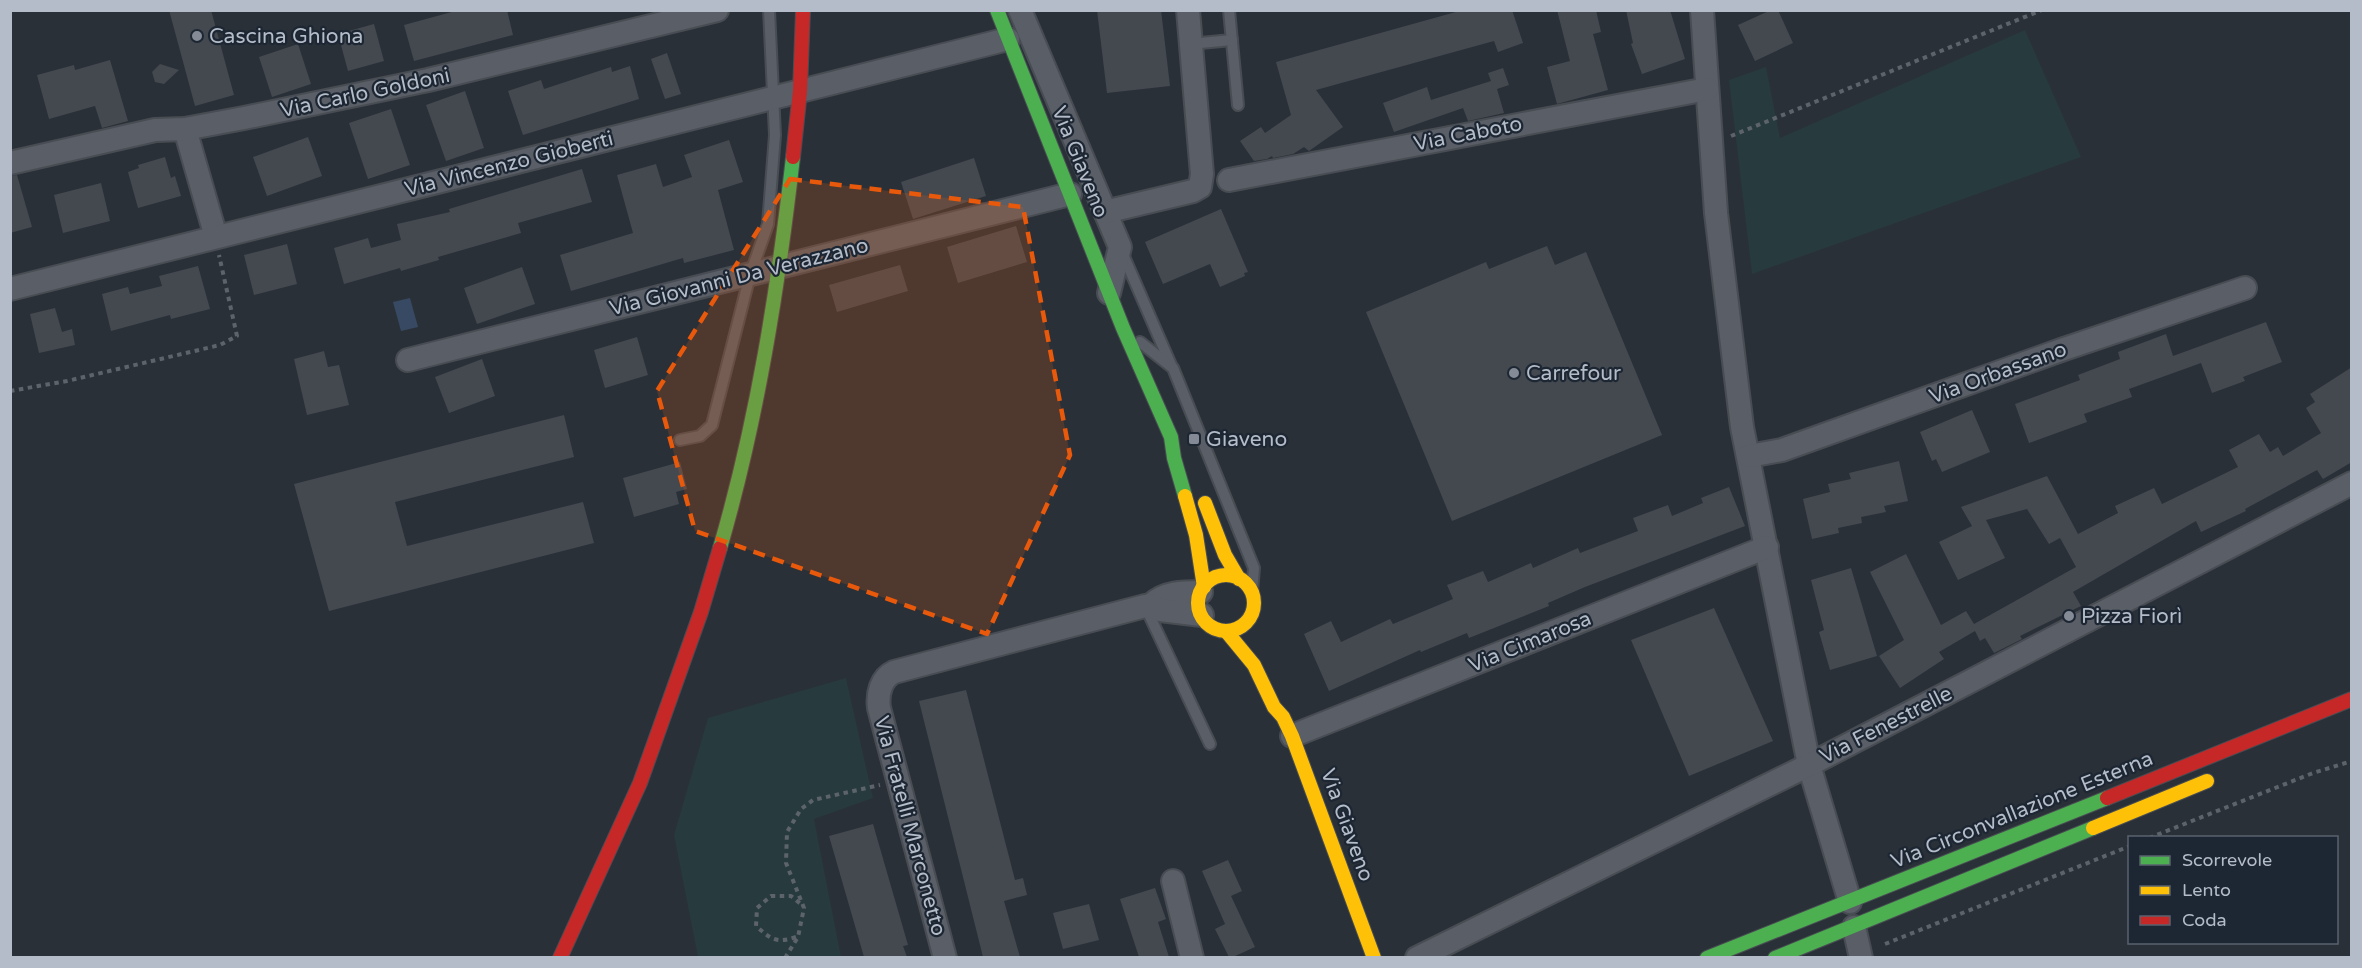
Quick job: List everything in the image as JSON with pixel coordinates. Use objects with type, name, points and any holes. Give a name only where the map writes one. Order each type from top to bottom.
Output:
[{"type":"main road","points":[[560,957],[640,783],[701,612],[734,500],[758,391],[779,268],[800,91],[803,10]]},
{"type":"main road","name":"Via Giaveno","points":[[997,10],[1123,328],[1171,437],[1184,449],[1192,470]]},
{"type":"main road","name":"Via Giaveno","points":[[1171,437],[1171,454],[1192,518],[1201,556],[1202,590]]},
{"type":"main road","points":[[1200,490],[1225,555],[1239,579],[1252,592],[1254,602],[1252,614],[1258,636]]},
{"type":"main road","points":[[1239,579],[1221,576],[1209,582],[1202,590],[1199,604],[1202,615],[1211,626],[1226,631],[1240,627],[1252,614]]},
{"type":"main road","name":"Via Giaveno","points":[[1226,631],[1254,665],[1274,707],[1288,727]]},
{"type":"main road","name":"Via Giaveno","points":[[1264,657],[1285,704],[1288,727],[1375,954]]},
{"type":"main road","name":"Via Circonvallazione Esterna","points":[[1707,957],[1850,902],[2352,699]]},
{"type":"main road","name":"Via Circonvallazione Esterna","points":[[1775,957],[1854,927],[2219,776]]},
{"type":"street","name":"Via Carlo Goldoni","points":[[10,163],[155,130],[185,129],[428,80],[717,10]]},
{"type":"street","points":[[1020,10],[1120,248],[1109,293]]},
{"type":"street","points":[[1105,212],[1193,191],[1200,187],[1202,174],[1188,10]]},
{"type":"street","points":[[1702,10],[1716,213],[1742,427],[1809,765],[1850,902]]},
{"type":"street","name":"Via Vincenzo Gioberti","points":[[10,289],[1008,39]]},
{"type":"street","name":"Via Caboto","points":[[1229,180],[1707,89]]},
{"type":"street","points":[[185,129],[216,237]]},
{"type":"street","name":"Via Giovanni Da Verazzano","points":[[408,360],[1070,194]]},
{"type":"street","name":"Via Orbassano","points":[[1749,456],[1782,450],[2064,349],[2245,288]]},
{"type":"street","name":"Via Fenestrelle","points":[[1417,957],[1809,765],[2352,483]]},
{"type":"street","name":"Via Cimarosa","points":[[1288,727],[1767,547]]},
{"type":"street","name":"Via Fratelli Marconetto","points":[[945,957],[878,702],[883,682],[889,675],[1148,606],[1158,599],[1181,592],[1202,590]]},
{"type":"street","name":"Via Fratelli Marconetto","points":[[1148,606],[1160,610],[1202,615]]},
{"type":"street","points":[[1173,881],[1192,957]]},
{"type":"street","points":[[1854,927],[1860,955]]},
{"type":"lane","points":[[680,440],[700,435],[712,424],[750,274],[768,224],[775,135],[769,10]]},
{"type":"lane","points":[[1230,10],[1238,105]]},
{"type":"lane","points":[[1190,44],[1232,40]]},
{"type":"lane","points":[[1120,248],[1173,368]]},
{"type":"lane","name":"Via Giaveno","points":[[1123,328],[1173,368],[1254,568],[1252,592]]},
{"type":"lane","points":[[1148,606],[1210,744]]},
{"type":"path","points":[[1711,144],[2042,10]]},
{"type":"path","points":[[10,392],[220,345],[237,336],[216,237]]},
{"type":"path","points":[[2152,836],[2313,773],[2352,761]]},
{"type":"path","points":[[785,957],[798,937],[804,908],[786,863],[787,832],[801,809],[813,800],[898,781]]},
{"type":"path","points":[[1860,955],[2128,847]]},
{"type":"path","points":[[798,937],[785,941],[772,939],[756,926],[757,908],[771,896],[791,896],[804,908]]},
{"type":"highlighted area","points":[[790,179],[1023,207],[1070,455],[987,634],[695,531],[657,391]]},
{"type":"green space","points":[[2025,30],[2081,157],[1752,274],[1729,80],[1766,67],[1780,138]]},
{"type":"green space","points":[[846,678],[873,798],[814,819],[841,957],[698,957],[674,835],[708,718]]},
{"type":"water","points":[[410,298],[418,327],[401,331],[393,302]]},
{"type":"building","name":"Cascina Ghiona","points":[[169,10],[211,10],[234,95],[195,106]]},
{"type":"building","points":[[459,10],[507,10],[513,35],[414,61],[404,25]]},
{"type":"building","points":[[1097,10],[1161,10],[1170,86],[1107,93]]},
{"type":"building","points":[[1463,10],[1512,10],[1523,43],[1498,52],[1494,41],[1316,90],[1343,127],[1309,151],[1304,147],[1293,154],[1254,161],[1240,141],[1261,127],[1265,133],[1291,115],[1276,62]]},
{"type":"building","points":[[1557,10],[1596,10],[1601,32],[1593,34],[1608,90],[1557,104],[1547,67],[1570,61]]},
{"type":"building","points":[[1626,10],[1670,10],[1685,59],[1642,74],[1631,44],[1633,43]]},
{"type":"building","points":[[1771,10],[1778,10],[1793,43],[1755,61],[1738,25]]},
{"type":"building","points":[[374,24],[384,61],[348,71],[338,34]]},
{"type":"building","points":[[298,44],[311,84],[272,97],[259,57]]},
{"type":"building","points":[[667,53],[681,94],[665,99],[651,59]]},
{"type":"building","points":[[110,60],[128,121],[102,128],[95,106],[49,119],[37,75],[74,65],[75,70]]},
{"type":"building","points":[[160,64],[179,70],[164,84],[155,82],[152,72]]},
{"type":"building","points":[[630,66],[639,99],[523,135],[508,91],[541,80],[544,89],[611,67],[612,72]]},
{"type":"building","points":[[1503,68],[1509,85],[1497,89],[1504,113],[1468,121],[1463,108],[1394,132],[1383,103],[1427,87],[1431,100],[1491,81],[1488,73]]},
{"type":"building","points":[[465,91],[484,148],[446,161],[426,105]]},
{"type":"building","points":[[391,109],[410,165],[368,179],[349,123]]},
{"type":"building","points":[[308,137],[322,176],[267,196],[253,157]]},
{"type":"building","points":[[729,140],[743,182],[718,190],[734,250],[684,263],[683,258],[571,291],[560,255],[633,233],[617,175],[656,164],[663,187],[692,177],[684,155]]},
{"type":"building","points":[[165,157],[171,178],[175,176],[181,196],[138,208],[128,172],[139,168],[138,165]]},
{"type":"building","points":[[974,158],[986,196],[913,219],[901,182]]},
{"type":"building","points":[[582,169],[592,202],[518,223],[521,233],[438,257],[439,260],[401,271],[400,268],[344,284],[334,248],[368,238],[371,248],[401,240],[397,224],[450,212],[449,209]]},
{"type":"building","points":[[17,175],[32,227],[10,233],[10,176]]},
{"type":"building","points":[[101,183],[110,221],[63,233],[54,195]]},
{"type":"building","points":[[1221,209],[1248,272],[1244,273],[1245,276],[1220,287],[1210,264],[1163,284],[1145,242]]},
{"type":"building","points":[[1016,226],[1027,262],[958,283],[947,247]]},
{"type":"building","points":[[287,244],[297,284],[254,295],[244,255]]},
{"type":"building","name":"Carrefour","points":[[1547,246],[1555,265],[1586,252],[1662,435],[1452,521],[1366,312],[1486,262],[1489,269]]},
{"type":"building","points":[[900,265],[908,291],[837,312],[829,285]]},
{"type":"building","points":[[198,266],[210,309],[171,319],[170,315],[111,331],[102,294],[128,287],[130,294],[162,286],[159,276]]},
{"type":"building","points":[[522,267],[535,304],[477,324],[464,288]]},
{"type":"building","points":[[55,308],[62,332],[72,329],[75,345],[39,353],[30,314]]},
{"type":"building","points":[[2266,322],[2282,362],[2243,377],[2245,381],[2212,393],[2201,363],[2129,389],[2132,397],[2084,414],[2087,422],[2029,443],[2015,404],[2080,380],[2078,375],[2120,359],[2118,352],[2166,334],[2173,356]]},
{"type":"building","points":[[637,337],[648,375],[605,388],[594,350]]},
{"type":"building","points":[[324,351],[328,367],[339,365],[349,405],[307,415],[294,359]]},
{"type":"building","points":[[482,359],[495,396],[449,413],[435,377]]},
{"type":"building","points":[[2352,367],[2352,462],[2323,479],[2317,470],[2245,509],[2246,511],[2201,532],[2196,521],[2073,592],[2081,606],[2020,636],[2022,639],[1994,653],[1985,638],[1980,641],[1975,631],[1939,652],[1944,659],[1900,688],[1879,656],[1904,640],[1870,572],[1906,554],[1941,625],[1966,611],[1974,624],[2076,567],[2060,538],[2049,544],[2027,509],[1986,520],[2005,558],[1958,580],[1939,542],[1972,526],[1961,507],[2047,476],[2078,534],[2118,513],[2115,506],[2154,488],[2162,504],[2238,467],[2229,450],[2259,434],[2270,452],[2278,447],[2283,456],[2321,433],[2306,408],[2315,402],[2310,394]]},
{"type":"building","points":[[1972,410],[1990,452],[1942,472],[1936,459],[1932,461],[1920,432]]},
{"type":"building","points":[[564,415],[574,457],[395,502],[407,546],[583,502],[594,543],[329,611],[294,484]]},
{"type":"building","points":[[1899,461],[1908,501],[1884,506],[1886,512],[1861,517],[1862,523],[1838,528],[1839,533],[1812,539],[1803,499],[1830,492],[1828,484],[1851,479],[1849,473]]},
{"type":"building","points":[[680,462],[687,489],[676,492],[679,504],[634,517],[623,478]]},
{"type":"building","points":[[1729,487],[1745,526],[1585,587],[1548,603],[1549,606],[1469,638],[1467,633],[1421,652],[1420,650],[1329,691],[1304,634],[1331,621],[1341,642],[1390,619],[1393,624],[1453,599],[1447,585],[1483,571],[1488,582],[1531,563],[1533,568],[1578,548],[1580,553],[1638,531],[1633,518],[1668,505],[1672,516],[1703,503],[1701,498]]},
{"type":"building","points":[[1851,568],[1877,656],[1830,670],[1819,632],[1824,630],[1811,580]]},
{"type":"building","points":[[1714,608],[1773,741],[1689,776],[1631,640]]},
{"type":"building","points":[[966,690],[1015,880],[1023,878],[1027,895],[1004,901],[1020,957],[983,957],[919,701]]},
{"type":"building","points":[[873,824],[908,945],[903,946],[907,957],[864,957],[829,836]]},
{"type":"building","points":[[1228,860],[1242,891],[1231,896],[1255,947],[1233,957],[1229,957],[1215,929],[1225,924],[1202,871]]},
{"type":"building","points":[[1155,888],[1166,919],[1158,922],[1169,957],[1139,957],[1120,899]]},
{"type":"building","points":[[1089,904],[1099,940],[1063,949],[1053,913]]},
{"type":"traffic: fast","points":[[997,10],[1123,328],[1171,437],[1174,458],[1185,496]]},
{"type":"traffic: fast","points":[[720,548],[745,452],[765,354],[793,157]]},
{"type":"traffic: fast","points":[[1707,958],[2107,798]]},
{"type":"traffic: fast","points":[[1775,958],[2093,828]]},
{"type":"traffic: slow","points":[[1185,496],[1196,535],[1204,587]]},
{"type":"traffic: slow","points":[[1205,503],[1225,555],[1239,579]]},
{"type":"traffic: slow","points":[[1226,575],[1237,577],[1246,583],[1252,592],[1254,603],[1252,614],[1246,623],[1237,629],[1226,631],[1215,629],[1206,623],[1200,614],[1198,603],[1200,592],[1206,583],[1215,577],[1226,575]]},
{"type":"traffic: slow","points":[[1226,631],[1254,665],[1274,707],[1283,717],[1292,736],[1374,958]]},
{"type":"traffic: slow","points":[[2093,828],[2207,781]]},
{"type":"traffic: jam","points":[[793,157],[800,91],[803,10]]},
{"type":"traffic: jam","points":[[560,958],[640,783],[701,612],[720,548]]},
{"type":"traffic: jam","points":[[2107,798],[2352,699]]},
{"type":"place","name":"Cascina Ghiona","points":[[197,36]]},
{"type":"place","name":"Carrefour","points":[[1514,373]]},
{"type":"place","name":"Giaveno","points":[[1194,439]]},
{"type":"place","name":"Pizza Fiorì","points":[[2069,616]]}]
